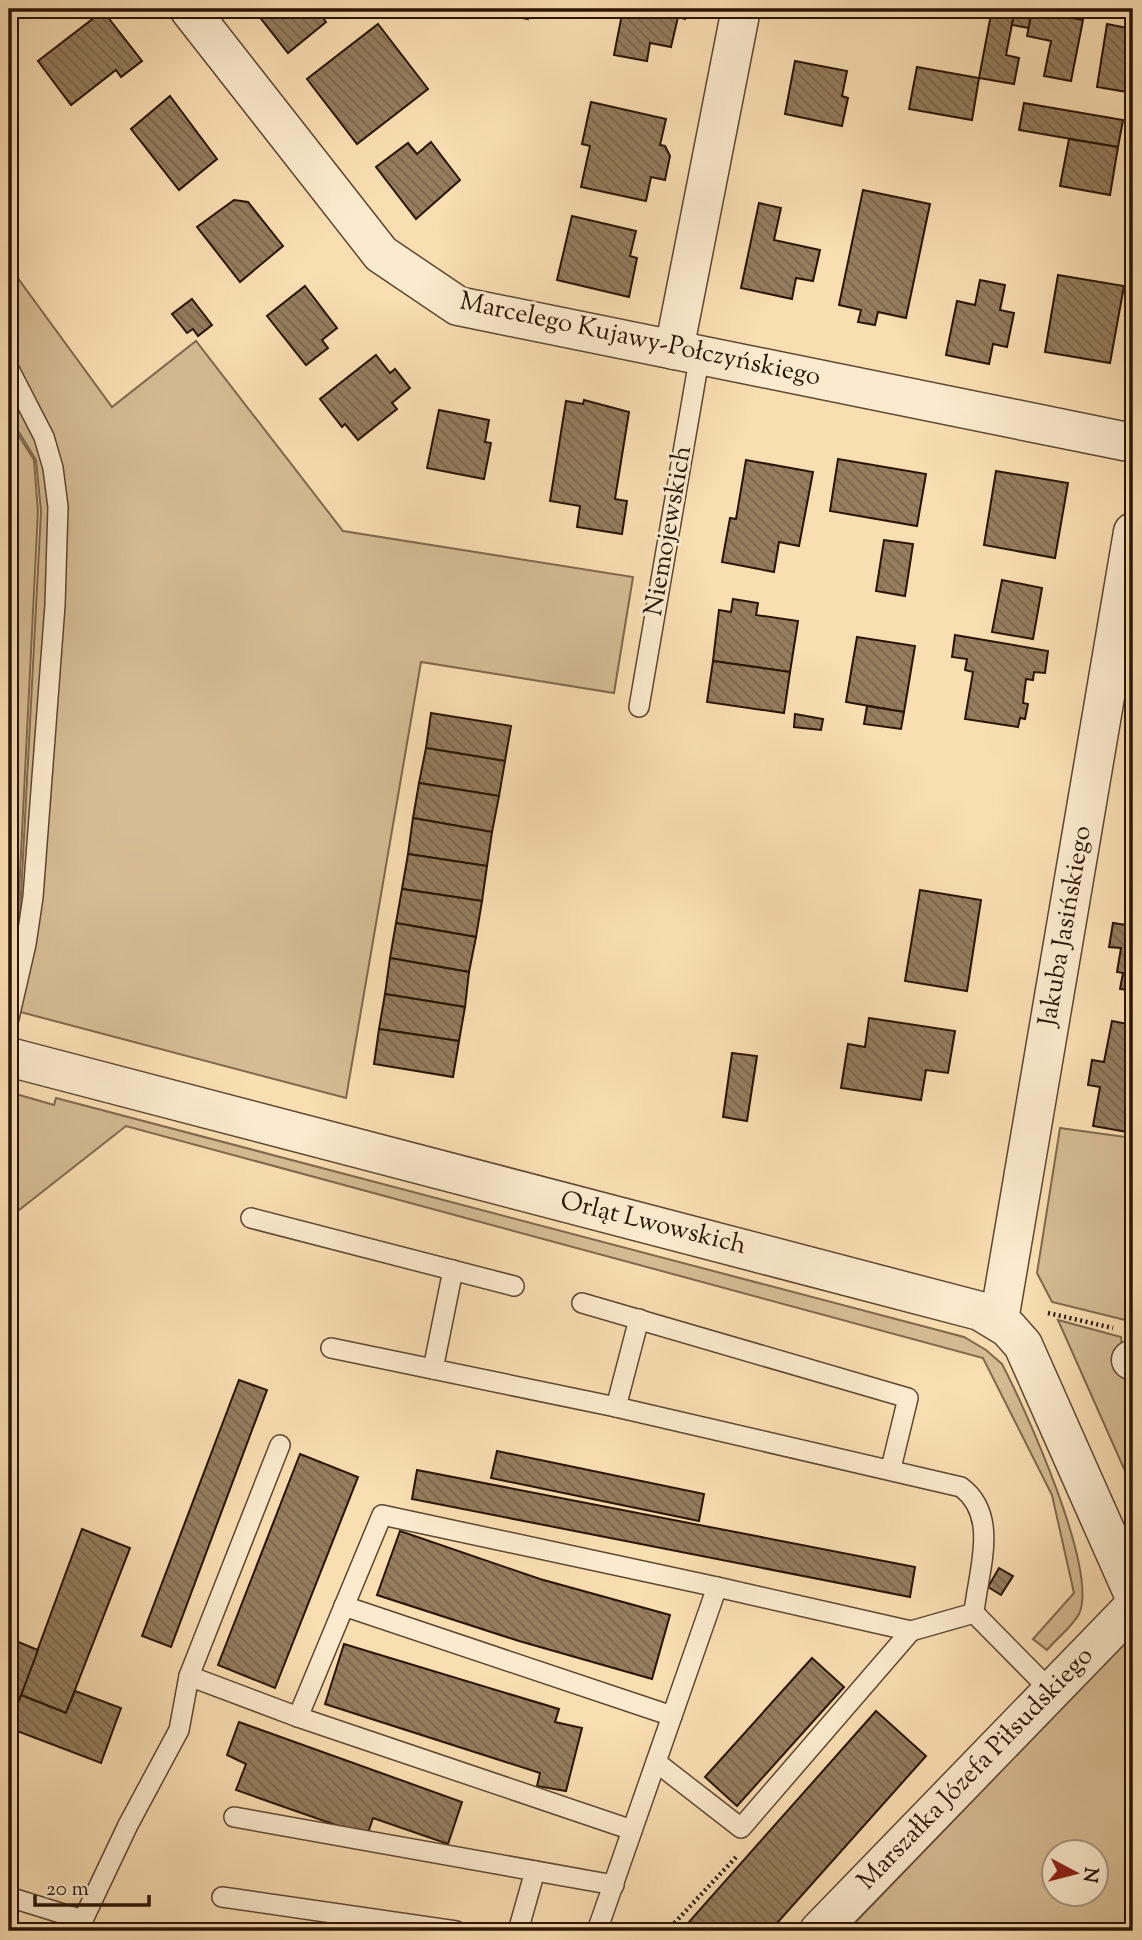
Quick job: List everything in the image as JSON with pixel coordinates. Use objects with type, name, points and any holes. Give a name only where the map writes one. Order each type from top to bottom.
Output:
[{"type":"street","name":"Marcelego Kujawy-Połczyńskiego","points":[[189,9],[381,254],[458,306],[1133,443]]},
{"type":"street","name":"Niemojewskich","points":[[687,352],[741,9]]},
{"type":"street","name":"Jakuba Jasińskiego","points":[[999,1320],[1133,532]]},
{"type":"street","name":"Orląt Lwowskich","points":[[9,1057],[961,1303],[999,1320],[1023,1345],[1033,1363],[1133,1593]]},
{"type":"street","name":"Marszałka Józefa Piłsudskiego","points":[[819,1931],[1133,1607]]},
{"type":"lane","name":"Niemojewskich","points":[[639,707],[687,352]]},
{"type":"lane","points":[[9,369],[44,437],[53,468],[58,507],[55,605],[33,897],[26,944],[9,1018]]},
{"type":"lane","points":[[251,1218],[514,1286]]},
{"type":"lane","points":[[433,1369],[453,1270]]},
{"type":"lane","points":[[582,1303],[908,1398],[891,1468]]},
{"type":"lane","points":[[616,1407],[639,1319]]},
{"type":"lane","points":[[331,1348],[616,1407],[961,1486],[972,1494],[984,1521],[985,1538],[974,1613]]},
{"type":"lane","points":[[9,1897],[83,1920],[128,1825],[179,1730],[189,1676],[280,1445]]},
{"type":"lane","points":[[298,1717],[382,1515],[911,1631],[974,1613]]},
{"type":"lane","points":[[597,1931],[717,1587]]},
{"type":"lane","points":[[344,1606],[672,1716]]},
{"type":"lane","points":[[974,1613],[1052,1692]]},
{"type":"lane","points":[[656,1762],[741,1828],[911,1631]]},
{"type":"lane","points":[[189,1676],[298,1717],[632,1830]]},
{"type":"lane","points":[[234,1816],[614,1885]]},
{"type":"lane","points":[[518,1931],[535,1871]]},
{"type":"lane","points":[[222,1897],[456,1931]]},
{"type":"path","points":[[1048,1313],[1128,1350]]},
{"type":"path","points":[[667,1931],[752,1837],[741,1828]]},
{"type":"shaded area","points":[[9,266],[112,407],[196,341],[343,531],[633,577],[614,693],[421,662],[346,1098],[9,1009],[9,964],[20,914],[41,511],[36,460],[9,416]]},
{"type":"shaded area","points":[[9,420],[34,460],[38,511],[18,914],[9,954]]},
{"type":"shaded area","points":[[9,1092],[54,1105],[56,1098],[964,1337],[986,1350],[1002,1364],[1042,1451],[1057,1489],[1079,1563],[1082,1593],[1079,1614],[1047,1650],[1033,1639],[1074,1593],[1052,1495],[983,1358],[126,1126],[9,1218]]},
{"type":"shaded area","points":[[1060,1128],[1133,1138],[1133,1322],[1052,1302],[1037,1273]]},
{"type":"shaded area","points":[[1058,1320],[1121,1337],[1127,1390],[1133,1392],[1133,1489]]},
{"type":"shaded area","points":[[1133,1634],[1133,1931],[847,1931]]},
{"type":"building","points":[[328,9],[332,13],[324,19],[326,22],[288,53],[254,10]]},
{"type":"building","points":[[495,9],[530,9],[528,19],[494,13]]},
{"type":"building","points":[[538,9],[562,9],[560,16]]},
{"type":"building","points":[[623,9],[687,9],[685,19],[678,17],[671,47],[650,43],[647,61],[614,55]]},
{"type":"building","points":[[992,9],[1015,9],[1006,55],[1019,58],[1014,84],[979,78]]},
{"type":"building","points":[[1015,9],[1032,11],[1029,28],[1012,25]]},
{"type":"building","points":[[103,11],[142,61],[121,77],[116,70],[71,105],[38,61]]},
{"type":"building","points":[[1032,11],[1083,20],[1071,81],[1044,76],[1051,41],[1027,36]]},
{"type":"building","points":[[378,24],[428,89],[357,144],[307,79]]},
{"type":"building","points":[[1107,24],[1133,29],[1133,93],[1097,87]]},
{"type":"building","points":[[795,61],[847,71],[842,96],[848,98],[842,126],[785,114]]},
{"type":"building","points":[[917,67],[979,78],[972,120],[909,109]]},
{"type":"building","points":[[170,96],[217,159],[179,190],[131,129]]},
{"type":"building","points":[[591,102],[666,119],[660,145],[665,146],[670,156],[665,180],[651,177],[646,201],[581,187],[590,146],[582,144]]},
{"type":"building","points":[[1024,103],[1123,120],[1118,147],[1019,130]]},
{"type":"building","points":[[1069,139],[1118,147],[1110,195],[1060,186]]},
{"type":"building","points":[[431,142],[460,180],[416,219],[376,167],[408,143],[417,154]]},
{"type":"building","points":[[863,190],[930,204],[906,318],[878,312],[875,325],[858,322],[861,310],[839,305]]},
{"type":"building","points":[[234,200],[248,202],[283,246],[240,282],[197,227]]},
{"type":"building","points":[[759,203],[781,208],[774,240],[820,250],[813,281],[796,278],[792,299],[741,288]]},
{"type":"building","points":[[572,216],[636,231],[630,256],[637,258],[629,297],[557,280]]},
{"type":"building","points":[[1058,275],[1124,286],[1110,363],[1045,352]]},
{"type":"building","points":[[980,280],[1005,285],[1000,310],[1014,313],[1007,347],[993,344],[989,364],[946,355],[957,301],[975,305]]},
{"type":"building","points":[[305,286],[337,328],[322,340],[328,348],[306,365],[267,316]]},
{"type":"building","points":[[192,299],[212,325],[198,336],[193,329],[187,333],[172,314]]},
{"type":"building","points":[[376,355],[390,373],[395,369],[410,388],[392,403],[397,409],[358,440],[345,424],[342,427],[320,399]]},
{"type":"building","points":[[584,400],[629,412],[615,499],[627,501],[622,534],[577,527],[580,506],[550,501],[566,401],[583,404]]},
{"type":"building","points":[[439,410],[489,420],[485,442],[491,443],[484,479],[427,468]]},
{"type":"building","points":[[838,459],[926,474],[917,526],[830,511]]},
{"type":"building","points":[[746,460],[813,472],[799,546],[779,542],[774,572],[722,562],[730,518],[736,519]]},
{"type":"building","points":[[996,471],[1068,483],[1055,558],[984,545]]},
{"type":"building","points":[[884,540],[913,544],[905,596],[876,591]]},
{"type":"building","points":[[1002,580],[1042,588],[1033,639],[992,632]]},
{"type":"building","points":[[733,599],[758,603],[756,615],[798,621],[790,672],[713,661],[719,610],[731,612]]},
{"type":"building","points":[[955,635],[1048,651],[1045,673],[1034,672],[1033,680],[1026,679],[1023,703],[1028,704],[1025,719],[1020,718],[1018,727],[965,719],[973,672],[965,670],[967,659],[952,657]]},
{"type":"building","points":[[857,637],[915,646],[904,712],[846,702]]},
{"type":"building","points":[[713,661],[790,672],[784,713],[707,702]]},
{"type":"building","points":[[867,706],[904,712],[901,729],[864,724]]},
{"type":"building","points":[[431,713],[511,726],[505,761],[426,748]]},
{"type":"building","points":[[795,714],[823,719],[821,730],[794,727]]},
{"type":"building","points":[[426,748],[505,761],[499,796],[419,783]]},
{"type":"building","points":[[419,783],[499,796],[492,832],[413,818]]},
{"type":"building","points":[[413,818],[492,832],[487,866],[408,854]]},
{"type":"building","points":[[408,854],[487,866],[482,901],[402,889]]},
{"type":"building","points":[[402,889],[482,901],[476,937],[396,923]]},
{"type":"building","points":[[920,890],[981,900],[967,991],[905,981]]},
{"type":"building","points":[[1132,895],[1133,991],[1120,989],[1123,973],[1117,972],[1121,948],[1109,947],[1113,923],[1126,925]]},
{"type":"building","points":[[396,923],[476,937],[469,972],[390,958]]},
{"type":"building","points":[[390,958],[469,972],[465,1007],[385,994]]},
{"type":"building","points":[[385,994],[465,1007],[459,1041],[379,1029]]},
{"type":"building","points":[[869,1018],[955,1031],[948,1073],[926,1070],[921,1100],[841,1088],[848,1044],[865,1047]]},
{"type":"building","points":[[1112,1021],[1133,1025],[1133,1133],[1093,1126],[1100,1087],[1088,1085],[1092,1060],[1104,1062]]},
{"type":"building","points":[[379,1029],[459,1041],[453,1077],[374,1064]]},
{"type":"building","points":[[732,1053],[757,1056],[747,1121],[723,1117]]},
{"type":"building","points":[[239,1380],[267,1390],[171,1647],[142,1636]]},
{"type":"building","points":[[497,1451],[704,1494],[699,1521],[491,1478]]},
{"type":"building","points":[[300,1454],[358,1477],[275,1688],[218,1665]]},
{"type":"building","points":[[417,1470],[915,1567],[910,1597],[412,1499]]},
{"type":"building","points":[[82,1529],[130,1548],[66,1713],[21,1695]]},
{"type":"building","points":[[400,1531],[540,1579],[670,1615],[652,1679],[519,1641],[377,1595]]},
{"type":"building","points":[[999,1568],[1013,1576],[1001,1595],[988,1587]]},
{"type":"building","points":[[11,1639],[38,1650],[9,1727],[9,1645]]},
{"type":"building","points":[[344,1644],[559,1709],[555,1722],[582,1728],[566,1791],[537,1786],[540,1773],[325,1704]]},
{"type":"building","points":[[812,1658],[844,1687],[737,1806],[705,1777]]},
{"type":"building","points":[[75,1691],[121,1708],[101,1763],[9,1728],[21,1695],[66,1713]]},
{"type":"building","points":[[876,1711],[926,1756],[770,1931],[681,1931]]},
{"type":"building","points":[[239,1722],[462,1802],[448,1844],[373,1818],[367,1836],[236,1790],[246,1764],[227,1755]]}]
